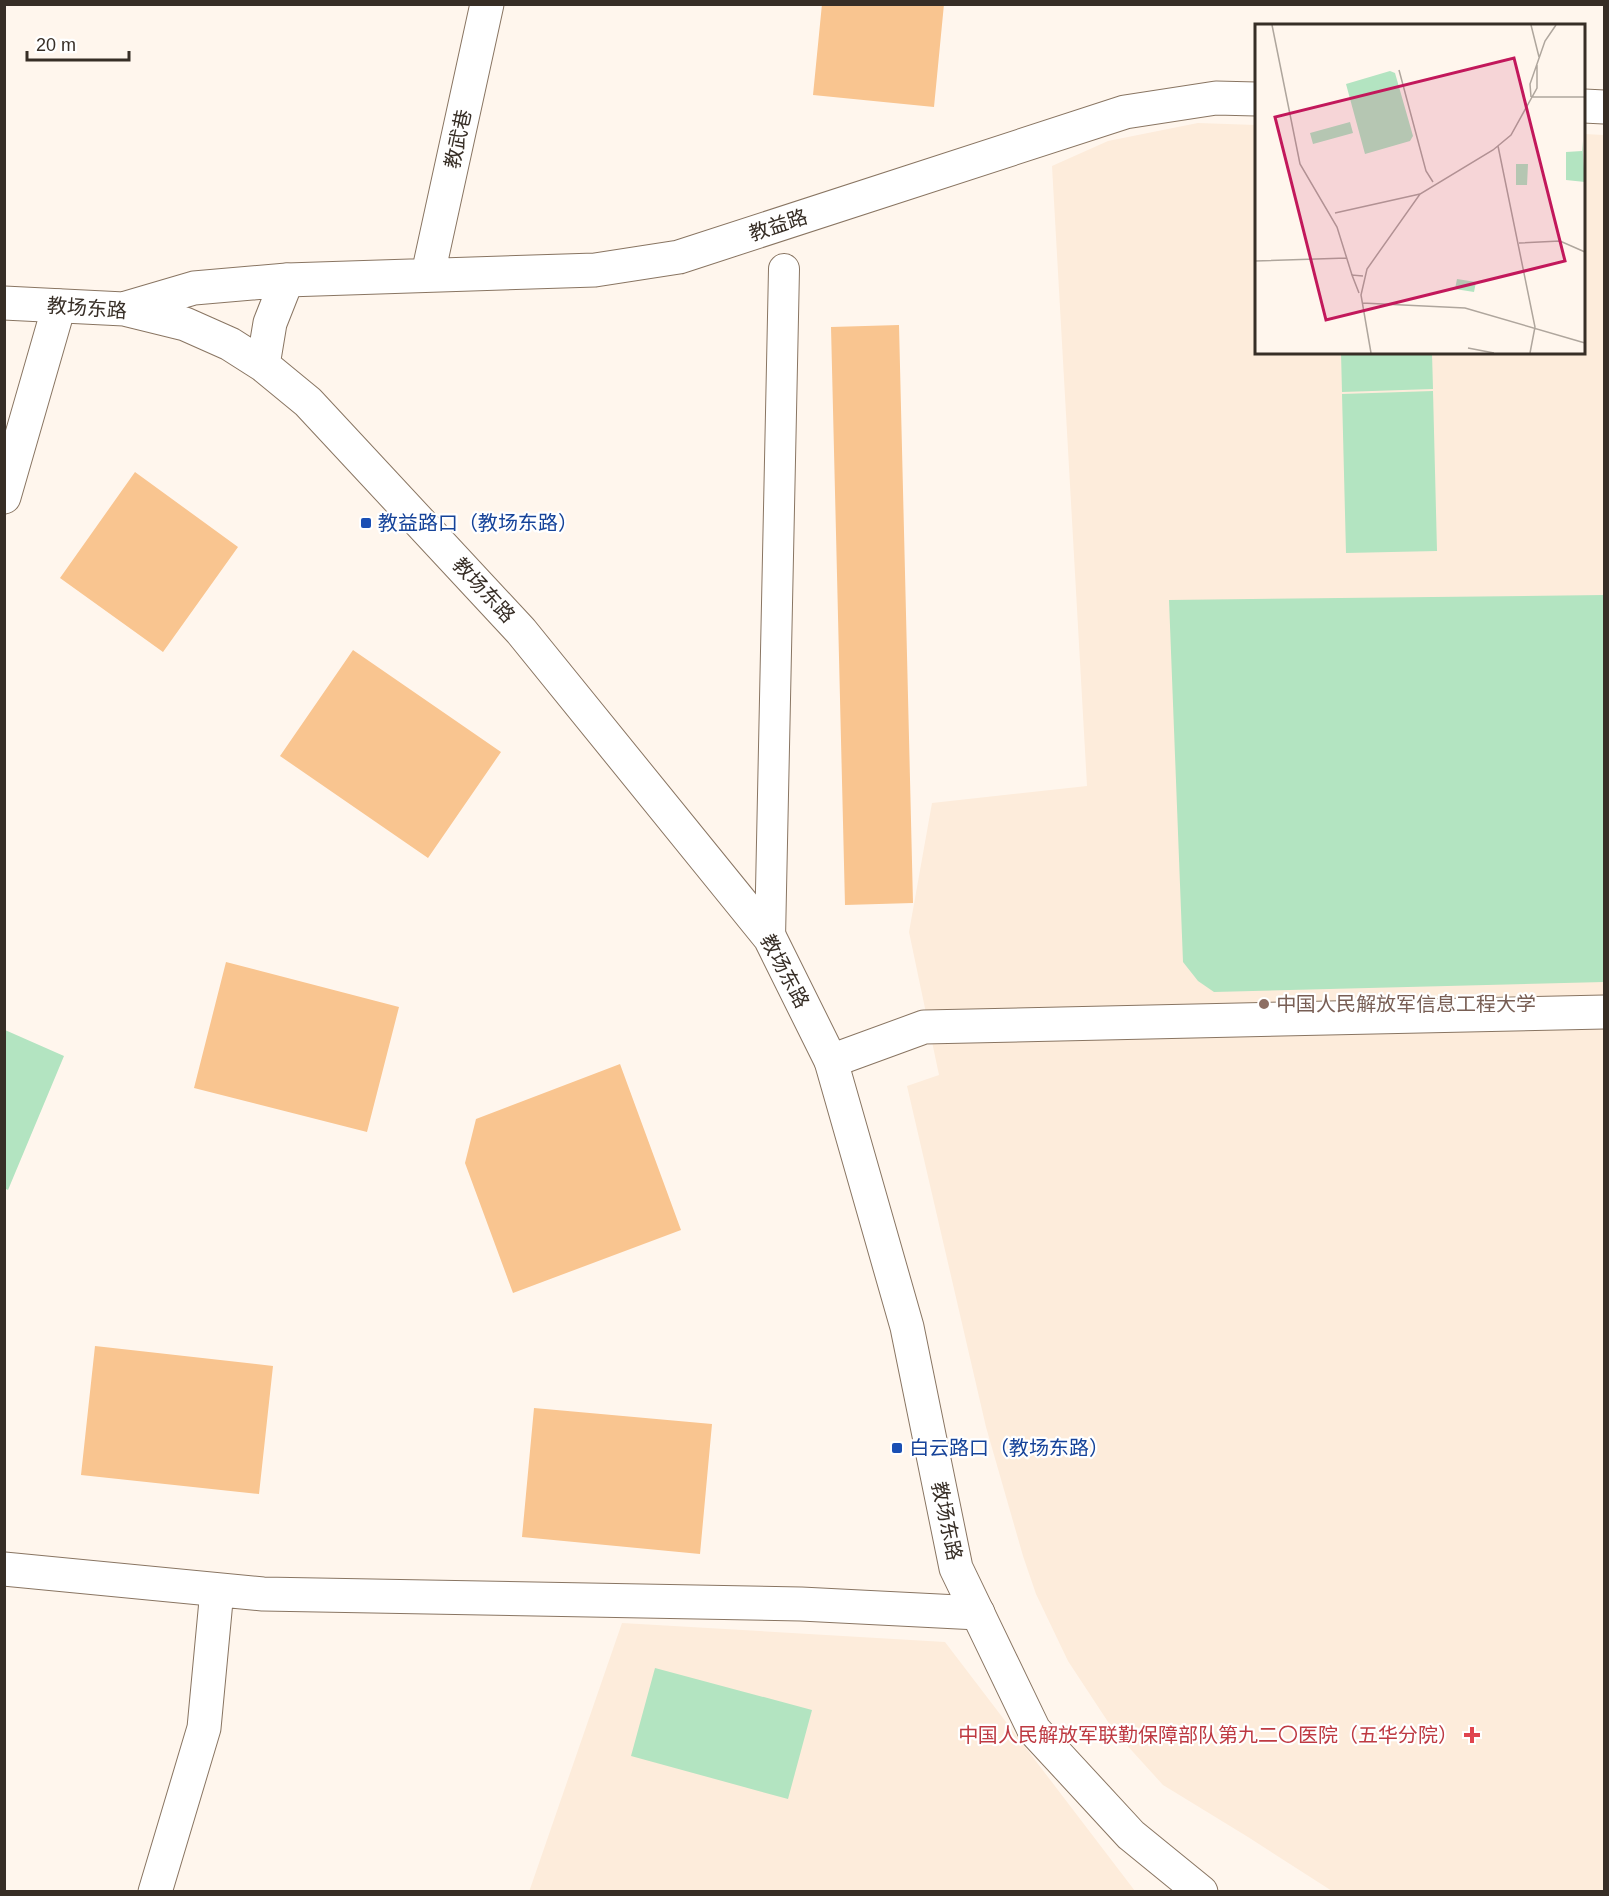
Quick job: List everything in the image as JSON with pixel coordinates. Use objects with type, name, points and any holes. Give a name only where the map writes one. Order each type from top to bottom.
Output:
[{"type":"street","name":"教武巷","points":[[428,274],[487,4]]},
{"type":"street","name":"教益路","points":[[124,309],[194,288],[287,280],[595,270],[680,257],[1125,112],[1216,98],[1255,99]]},
{"type":"street","points":[[1585,106],[1605,107]]},
{"type":"street","points":[[770,938],[784,269]]},
{"type":"street","points":[[263,365],[270,323],[287,280]]},
{"type":"street","name":"教场东路","points":[[4,303],[124,309],[185,324],[230,344],[263,365],[308,402],[521,631],[770,938],[831,1061],[907,1327],[956,1568],[1034,1730],[1131,1835],[1201,1892]]},
{"type":"street","points":[[4,497],[59,306]]},
{"type":"street","points":[[831,1061],[924,1027],[1605,1012]]},
{"type":"street","points":[[4,1569],[263,1594],[801,1604],[978,1613]]},
{"type":"street","points":[[155,1892],[204,1728],[217,1590]]},
{"type":"shaded area","name":"中国人民解放军信息工程大学","points":[[1198,123],[1255,125],[1255,354],[1585,354],[1585,134],[1604,135],[1604,1891],[1332,1891],[1163,1785],[1114,1731],[1068,1661],[1036,1594],[986,1427],[907,1086],[939,1075],[909,932],[932,803],[1087,786],[1052,166],[1108,141]]},
{"type":"shaded area","points":[[622,1623],[945,1642],[1135,1891],[529,1892]]},
{"type":"green space","points":[[1341,354],[1432,354],[1433,389],[1342,392]]},
{"type":"green space","points":[[1433,391],[1437,551],[1346,553],[1342,394]]},
{"type":"green space","points":[[1604,595],[1604,982],[1214,992],[1198,981],[1183,962],[1169,600]]},
{"type":"green space","points":[[5,1030],[64,1056],[8,1190],[4,1188]]},
{"type":"green space","points":[[655,1668],[812,1710],[788,1799],[631,1756]]},
{"type":"building","points":[[822,4],[944,4],[934,107],[813,95]]},
{"type":"building","points":[[899,325],[913,903],[845,905],[831,327]]},
{"type":"building","points":[[135,472],[238,547],[163,652],[60,578]]},
{"type":"building","points":[[353,650],[501,752],[428,858],[280,756]]},
{"type":"building","points":[[226,962],[399,1007],[367,1132],[194,1088]]},
{"type":"building","points":[[620,1064],[681,1230],[513,1293],[465,1163],[476,1119]]},
{"type":"building","points":[[95,1346],[273,1366],[259,1494],[81,1475]]},
{"type":"building","points":[[534,1408],[712,1424],[700,1554],[522,1537]]},
{"type":"place","name":"教益路口（教场东路）","points":[[366,523]]},
{"type":"place","name":"中国人民解放军信息工程大学","points":[[1264,1004]]},
{"type":"place","name":"白云路口（教场东路）","points":[[897,1448]]},
{"type":"place","name":"中国人民解放军联勤保障部队第九二〇医院（五华分院）","points":[[1472,1735]]}]
